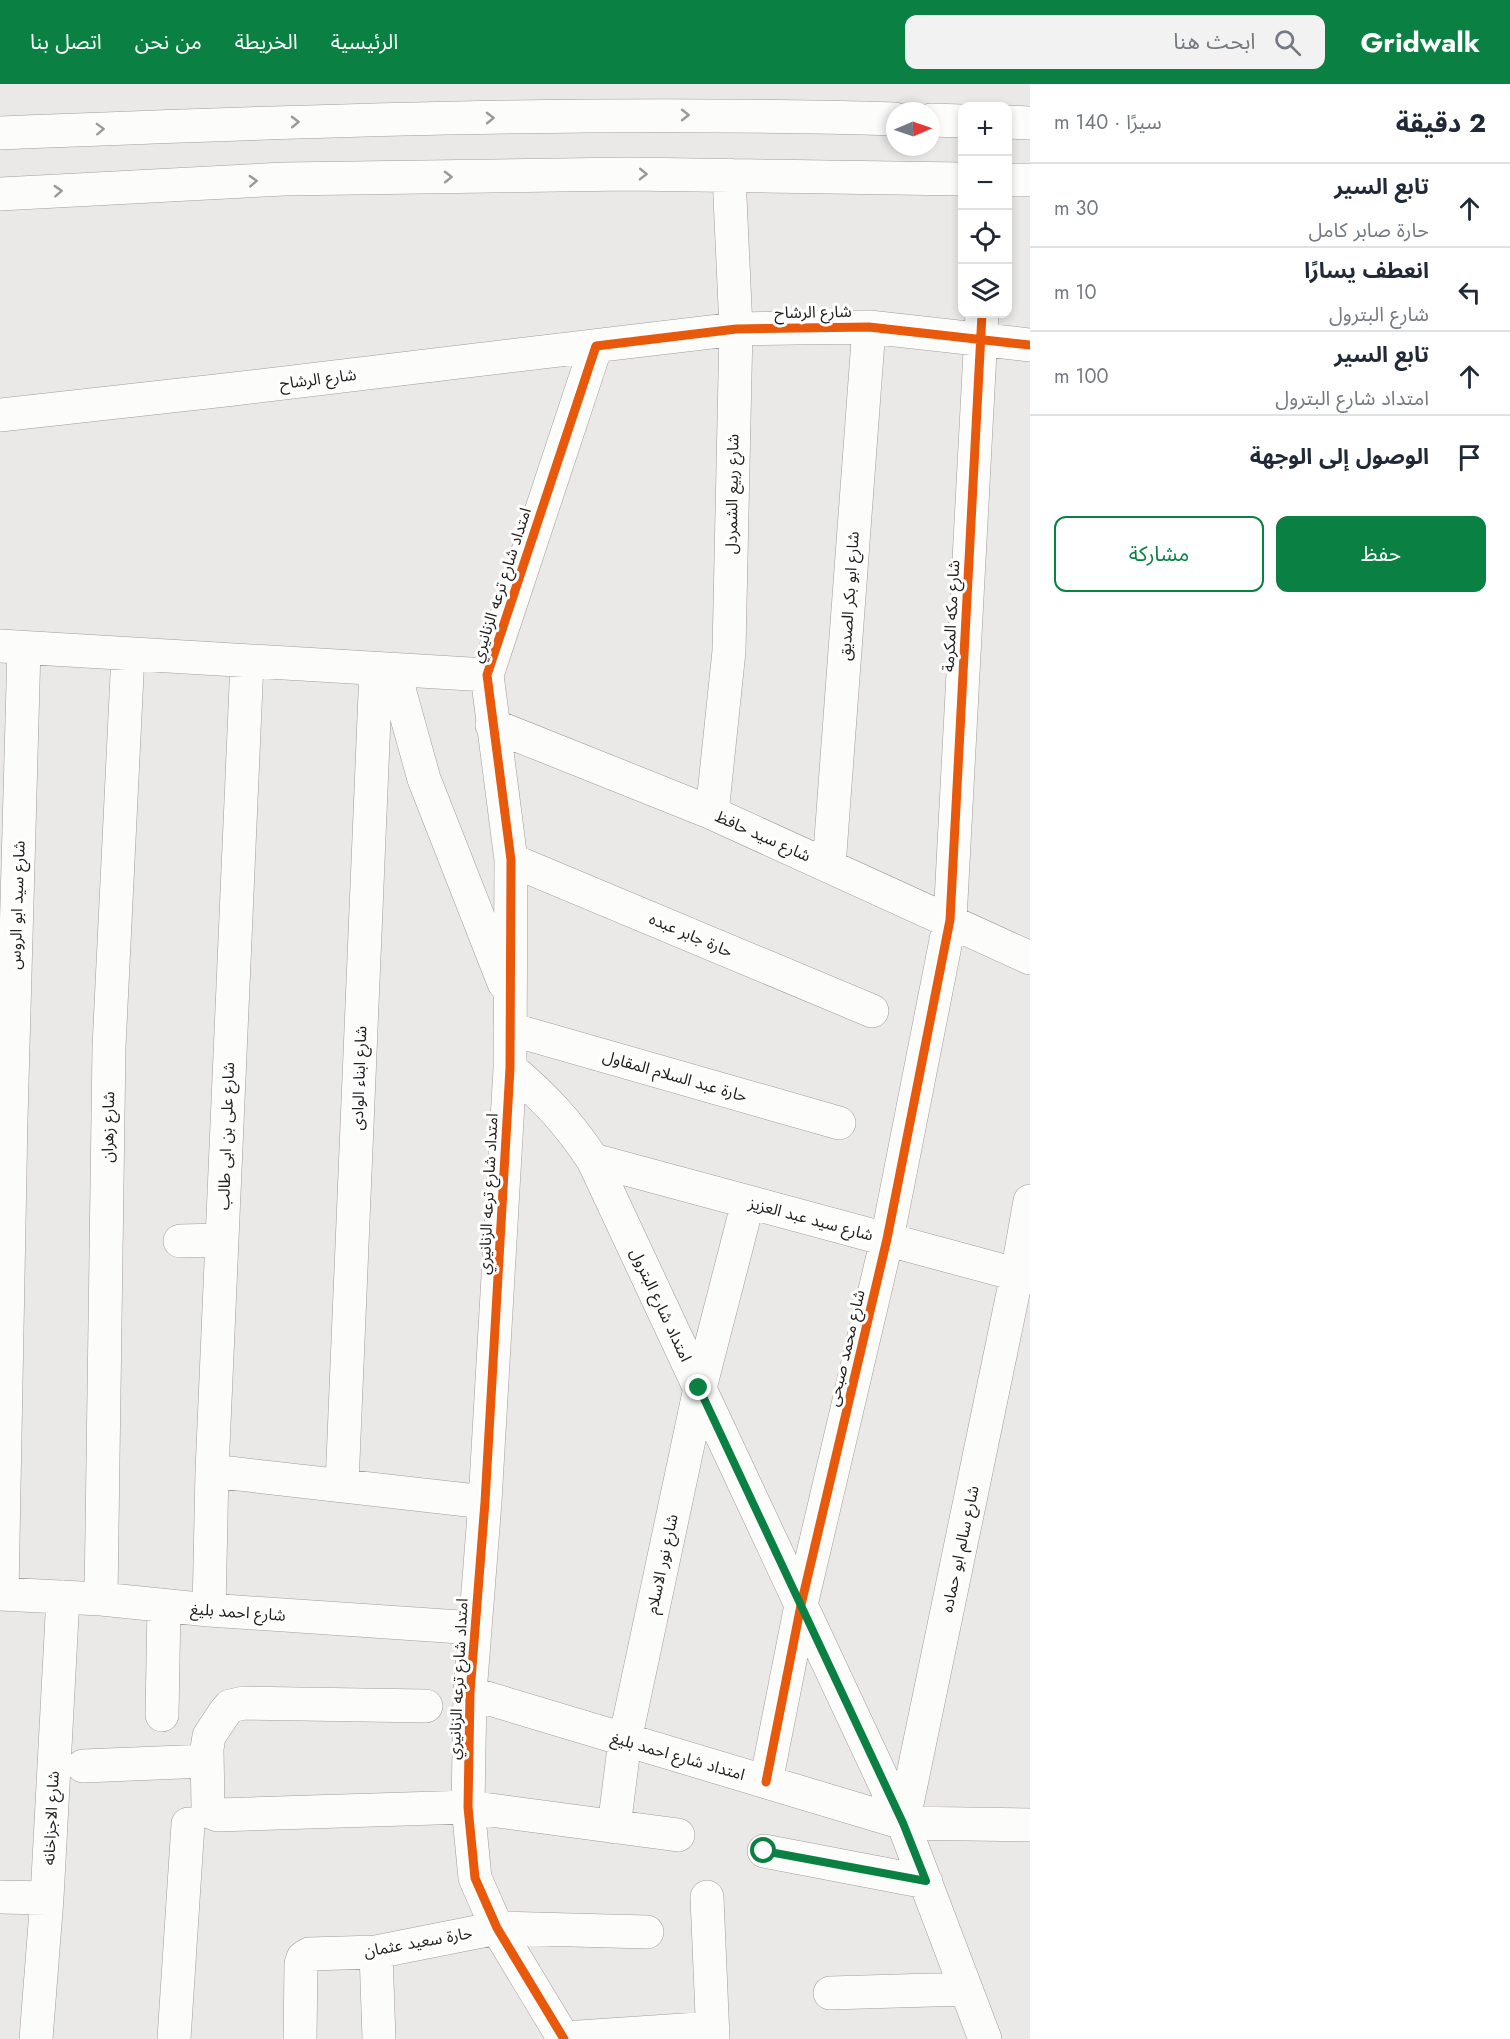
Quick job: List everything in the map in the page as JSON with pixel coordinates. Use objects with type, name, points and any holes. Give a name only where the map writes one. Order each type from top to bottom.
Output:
[{"type":"street","points":[[0,133],[283,122],[668,115],[886,119]]},
{"type":"street","points":[[940,120],[958,121]]},
{"type":"street","points":[[1012,122],[1030,123]]},
{"type":"street","points":[[0,194],[284,179],[628,174],[958,178]]},
{"type":"street","name":"شارع ربيع الشمردل","points":[[712,813],[729,651],[736,329],[729,175]]},
{"type":"street","points":[[1012,180],[1030,180]]},
{"type":"street","name":"شارع الرشاح","points":[[0,414],[736,329],[981,326],[1030,345]]},
{"type":"street","name":"شارع مكه المكرمة","points":[[950,920],[981,326]]},
{"type":"street","name":"شارع ابو بكر الصديق","points":[[830,866],[869,327]]},
{"type":"street","name":"امتداد شارع ترعه الزنانيري","points":[[564,2038],[497,1928],[475,1878],[468,1807],[470,1693],[485,1502],[510,1068],[511,860],[487,675],[596,346]]},
{"type":"street","name":"امتداد شارع ترعه الزنانيري","points":[[12,647],[487,675]]},
{"type":"street","name":"شارع سيد ابو الروس","points":[[1,1594],[10,1131],[12,647]]},
{"type":"street","name":"شارع زهران","points":[[101,1599],[109,1047],[128,654]]},
{"type":"street","name":"شارع على بن ابى طالب","points":[[209,1610],[212,1471],[247,662]]},
{"type":"street","name":"امتداد شارع ترعه الزنانيري","points":[[385,670],[510,1013]]},
{"type":"street","name":"شارع ابناء الوادى","points":[[342,1485],[385,670]]},
{"type":"street","name":"شارع سيد حافظ","points":[[492,725],[712,813],[1030,958]]},
{"type":"street","name":"حارة جابر عبده","points":[[511,860],[872,1011]]},
{"type":"street","name":"شارع محمد صبحى","points":[[766,1782],[801,1605],[887,1239],[950,920]]},
{"type":"street","name":"حارة عبد السلام المقاول","points":[[510,1013],[839,1123]]},
{"type":"street","name":"امتداد شارع البترول","points":[[510,1068],[542,1095],[570,1126],[593,1160],[903,1823],[985,2039]]},
{"type":"street","name":"شارع سيد عبد العزيز","points":[[593,1160],[1024,1276]]},
{"type":"street","name":"شارع سالم ابو حماده","points":[[903,1823],[1024,1276],[1030,1201]]},
{"type":"street","name":"شارع نور الاسلام","points":[[614,1827],[625,1740],[699,1388],[748,1202]]},
{"type":"street","points":[[180,1241],[222,1240]]},
{"type":"street","points":[[212,1471],[485,1502]]},
{"type":"street","name":"شارع احمد بليغ","points":[[1,1594],[101,1599],[209,1610],[475,1628]]},
{"type":"street","name":"شارع الاجزاخانه","points":[[36,2039],[47,1898],[63,1597]]},
{"type":"street","points":[[162,1715],[164,1606]]},
{"type":"street","name":"امتداد شارع احمد بليغ","points":[[470,1693],[903,1823],[1030,1825]]},
{"type":"street","points":[[426,1706],[237,1704],[225,1712],[212,1730],[207,1743],[208,1808],[210,1812],[218,1815],[468,1807],[678,1835]]},
{"type":"street","points":[[83,1766],[207,1761]]},
{"type":"street","points":[[174,2039],[188,1824]]},
{"type":"street","points":[[764,1851],[926,1881]]},
{"type":"street","points":[[0,1897],[47,1898]]},
{"type":"street","points":[[564,2038],[713,2033],[707,1897]]},
{"type":"street","name":"حارة سعيد عثمان","points":[[300,2039],[301,1964],[303,1958],[309,1954],[376,1952],[497,1928],[647,1932]]},
{"type":"street","points":[[376,1952],[379,2039]]},
{"type":"street","points":[[830,1992],[966,1989]]},
{"type":"cycle path","points":[[766,1782],[801,1605],[887,1239],[950,920],[982,318]]},
{"type":"cycle path","points":[[564,2039],[497,1928],[475,1878],[468,1807],[470,1693],[485,1502],[510,1068],[511,860],[487,675],[596,346],[736,329],[869,327],[1030,345]]},
{"type":"route","points":[[699,1388],[903,1823],[926,1881],[764,1851]]}]
